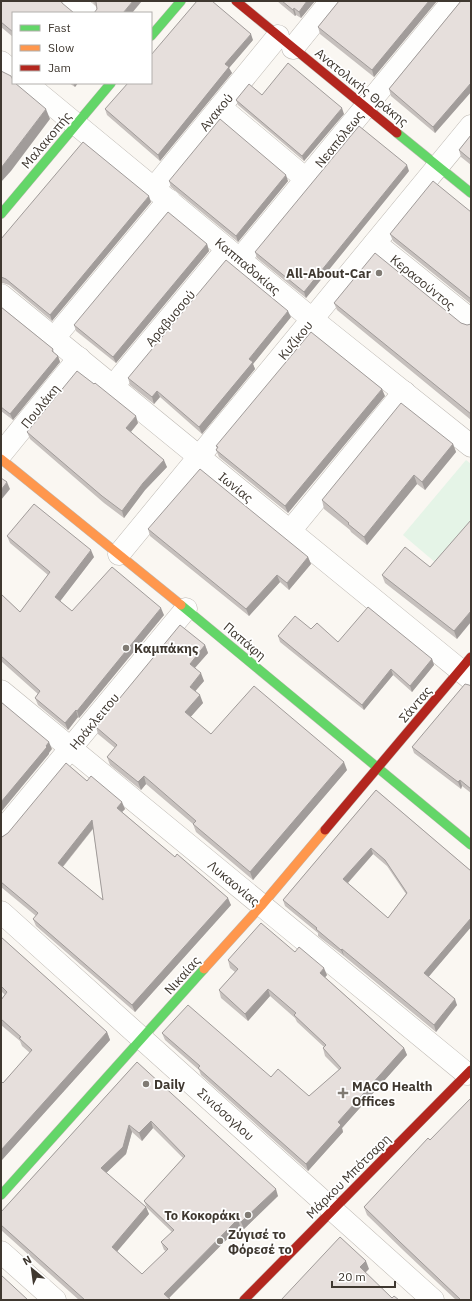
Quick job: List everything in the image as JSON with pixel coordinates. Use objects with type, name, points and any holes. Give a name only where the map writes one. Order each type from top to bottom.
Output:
[{"type":"street","points":[[73,1],[86,12]]},
{"type":"street","points":[[152,35],[181,1]]},
{"type":"street","name":"Ανατολικής Θράκης","points":[[236,1],[471,193]]},
{"type":"street","name":"Ανακού","points":[[54,338],[161,194],[220,107],[286,42],[331,1]]},
{"type":"street","name":"Νεαπόλεως","points":[[234,254],[306,180],[453,1]]},
{"type":"street","points":[[1,62],[12,71]]},
{"type":"street","name":"Καππαδοκίας","points":[[27,84],[312,319],[471,446]]},
{"type":"street","name":"Μαλακοπής","points":[[1,214],[110,84]]},
{"type":"street","points":[[220,107],[306,180]]},
{"type":"street","name":"Κυζίκου","points":[[119,554],[471,126]]},
{"type":"street","name":"Κερασούντος","points":[[375,243],[471,320]]},
{"type":"street","name":"Αραβυσσού","points":[[113,386],[234,254]]},
{"type":"street","name":"Ιωνίας","points":[[1,295],[290,531],[467,669]]},
{"type":"street","name":"Πουλάκη","points":[[1,454],[79,358]]},
{"type":"street","points":[[290,531],[404,392]]},
{"type":"street","name":"Παπάφη","points":[[1,459],[186,609],[471,845]]},
{"type":"street","name":"Ηράκλειτου","points":[[1,832],[186,609]]},
{"type":"street","name":"Σάντας","points":[[378,768],[467,669]]},
{"type":"street","name":"Λυκαονίας","points":[[1,691],[262,906],[469,1072]]},
{"type":"street","name":"Νικαίας","points":[[1,1195],[262,906],[378,768]]},
{"type":"street","name":"Σινιόσογλου","points":[[1,912],[433,1300]]},
{"type":"street","name":"Μάρκου Μπότσαρη","points":[[244,1300],[469,1072]]},
{"type":"street","points":[[1,1252],[55,1300]]},
{"type":"green space","points":[[466,460],[471,464],[471,523],[436,563],[403,535]]},
{"type":"building","points":[[1,1],[61,1],[73,12],[12,12],[12,31],[1,22]]},
{"type":"building","points":[[96,1],[133,1],[124,12],[95,12],[97,9]]},
{"type":"building","points":[[197,1],[212,1],[251,34],[225,64],[229,67],[158,155],[105,109],[127,84],[152,84],[152,54]]},
{"type":"building","points":[[282,1],[307,1],[299,12],[294,8],[293,10]]},
{"type":"building","points":[[339,1],[429,1],[372,70],[318,27]]},
{"type":"building","points":[[461,1],[471,1],[471,83],[433,127],[389,89]]},
{"type":"building","points":[[288,63],[342,108],[302,156],[236,100],[249,84],[262,95]]},
{"type":"building","points":[[1,71],[11,76],[12,84],[16,84],[46,109],[1,168]]},
{"type":"building","points":[[220,119],[286,175],[236,236],[169,181]]},
{"type":"building","points":[[359,126],[407,165],[304,292],[255,252]]},
{"type":"building","points":[[471,135],[471,160],[459,150]]},
{"type":"building","points":[[83,142],[149,196],[50,315],[6,279],[1,277],[1,239]]},
{"type":"building","points":[[433,181],[471,212],[471,299],[390,234]]},
{"type":"building","points":[[168,212],[207,244],[113,357],[74,325]]},
{"type":"building","points":[[375,253],[461,323],[467,325],[471,324],[471,414],[334,303]]},
{"type":"building","points":[[226,260],[288,311],[249,359],[253,362],[199,427],[157,391],[152,397],[128,378]]},
{"type":"building","points":[[1,307],[53,349],[52,351],[58,356],[10,414],[1,407]]},
{"type":"building","points":[[311,332],[382,389],[285,506],[216,450],[218,447],[216,446]]},
{"type":"building","points":[[77,371],[94,384],[95,383],[136,416],[126,428],[164,460],[143,483],[122,511],[102,496],[27,432]]},
{"type":"building","points":[[401,403],[453,444],[422,482],[414,475],[364,537],[322,500]]},
{"type":"building","points":[[200,469],[308,557],[287,583],[277,575],[246,609],[148,529]]},
{"type":"building","points":[[1,478],[7,482],[1,490]]},
{"type":"building","points":[[34,504],[91,550],[55,597],[72,611],[112,567],[161,608],[77,711],[76,710],[65,723],[35,698],[40,691],[1,656],[1,594],[20,612],[50,572],[7,536]]},
{"type":"building","points":[[471,520],[471,611],[454,631],[382,575],[405,547],[430,567]]},
{"type":"building","points":[[368,607],[432,659],[410,686],[391,669],[362,705],[278,636],[295,616],[311,629],[317,623],[338,642]]},
{"type":"building","points":[[180,625],[205,645],[190,664],[201,673],[190,687],[200,695],[185,712],[211,734],[254,686],[344,762],[250,872],[193,824],[196,821],[144,776],[138,782],[107,757],[117,745],[96,727]]},
{"type":"building","points":[[465,684],[471,686],[471,789],[460,780],[458,782],[412,747]]},
{"type":"building","points":[[1,702],[49,742],[46,746],[47,747],[1,802]]},
{"type":"building","points":[[66,763],[87,781],[91,776],[122,802],[117,808],[175,857],[177,854],[228,898],[132,1005],[33,919],[38,913],[1,882],[1,837],[8,833]],"holes":[[[92,820],[103,900],[58,863]]]},
{"type":"building","points":[[376,790],[471,871],[471,918],[424,973],[455,999],[434,1025],[342,949],[341,950],[283,900]],"holes":[[[371,848],[385,860],[407,893],[388,918],[343,879]]]},
{"type":"building","points":[[261,923],[295,952],[299,947],[324,968],[320,973],[404,1048],[338,1122],[341,1125],[306,1164],[198,1068],[200,1066],[162,1033],[188,1005],[271,1077],[278,1069],[309,1096],[341,1068],[323,1048],[326,1045],[294,1015],[296,1013],[268,989],[245,1014],[219,990],[238,969],[228,960]]},
{"type":"building","points":[[1,937],[107,1032],[1,1150],[1,1081],[3,1083],[32,1050],[19,1038],[21,1037],[1,1019],[1,1000],[7,992],[1,986]]},
{"type":"building","points":[[137,1062],[276,1189],[241,1222],[238,1219],[164,1294],[171,1300],[85,1300],[1,1225],[1,1212]],"holes":[[[151,1121],[185,1156],[144,1201],[174,1230],[161,1242],[168,1249],[142,1274],[112,1247],[146,1207],[101,1168],[123,1147],[129,1125],[139,1133]]]},
{"type":"building","points":[[471,1098],[471,1300],[461,1300],[364,1207],[428,1138],[430,1140]]},
{"type":"building","points":[[340,1237],[366,1261],[360,1267],[392,1298],[394,1296],[399,1300],[281,1300]]},
{"type":"building","points":[[1,1275],[28,1300],[1,1300]]},
{"type":"traffic: fast","points":[[152,35],[181,1]]},
{"type":"traffic: fast","points":[[1,214],[110,84]]},
{"type":"traffic: fast","points":[[397,133],[471,193]]},
{"type":"traffic: fast","points":[[181,605],[471,845]]},
{"type":"traffic: fast","points":[[1,1195],[204,969]]},
{"type":"traffic: slow","points":[[1,459],[181,605]]},
{"type":"traffic: slow","points":[[204,969],[261,906],[325,830]]},
{"type":"traffic: jam","points":[[236,1],[397,133]]},
{"type":"traffic: jam","points":[[325,830],[471,657]]},
{"type":"traffic: jam","points":[[244,1300],[471,1070]]},
{"type":"place","name":"All-About-Car","points":[[379,273]]},
{"type":"place","name":"Καμπάκης","points":[[126,648]]},
{"type":"place","name":"Daily","points":[[146,1084]]},
{"type":"place","name":"MACO Health Offices","points":[[343,1093]]},
{"type":"place","name":"Το Κοκοράκι","points":[[248,1215]]},
{"type":"place","name":"Ζύγισέ το Φόρεσέ το","points":[[220,1241]]}]
